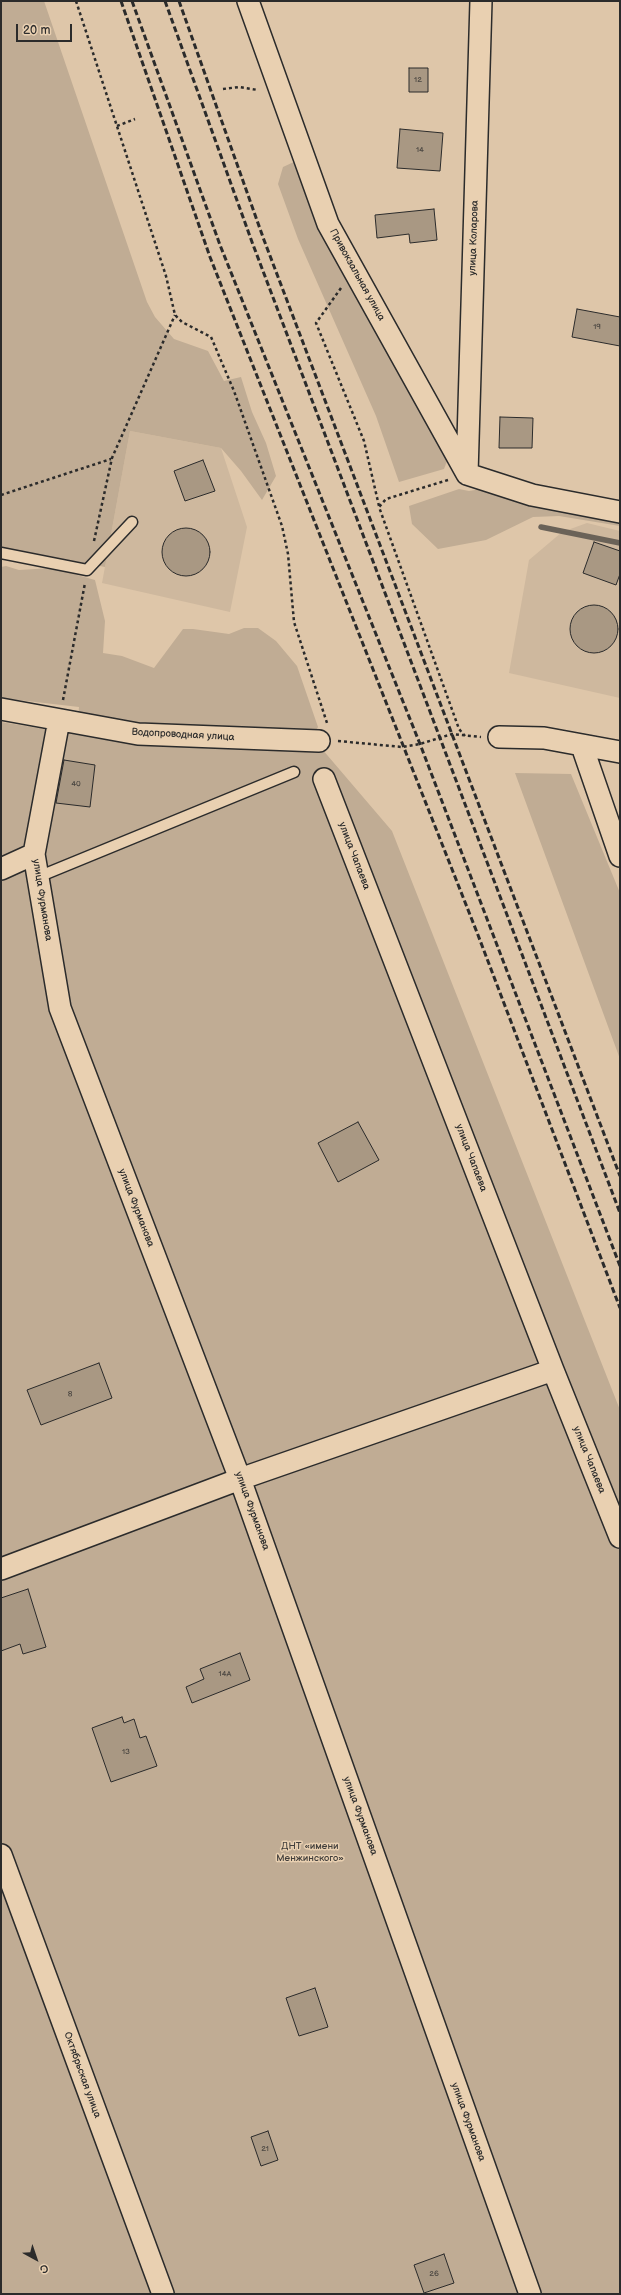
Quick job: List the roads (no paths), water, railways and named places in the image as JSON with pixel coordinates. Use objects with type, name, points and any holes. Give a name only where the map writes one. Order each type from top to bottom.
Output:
[{"type":"street","name":"Привокзальная улица","points":[[248,1],[328,224],[467,474]]},
{"type":"street","name":"улица Коларова","points":[[467,474],[481,1]]},
{"type":"street","points":[[467,474],[532,495],[620,512]]},
{"type":"street","name":"Водопроводная улица","points":[[1,709],[138,734],[327,736]]},
{"type":"street","name":"улица Фурманова","points":[[59,720],[34,854],[60,1008],[240,1479],[530,2294]]},
{"type":"street","points":[[499,737],[544,738],[620,752]]},
{"type":"street","points":[[582,746],[620,856]]},
{"type":"street","name":"улица Чапаева","points":[[324,779],[553,1370],[620,1537]]},
{"type":"street","points":[[1,869],[34,854]]},
{"type":"street","points":[[1,1568],[240,1479],[553,1370]]},
{"type":"street","name":"Октябрьская улица","points":[[1,1855],[163,2294]]},
{"type":"lane","points":[[1,553],[87,570],[132,522]]},
{"type":"lane","points":[[38,877],[294,772]]},
{"type":"waterway","points":[[541,527],[620,543]]},
{"type":"railway","points":[[121,1],[210,257],[478,935],[620,1308]]},
{"type":"railway","points":[[132,1],[220,245],[420,744],[620,1266]]},
{"type":"railway","points":[[165,1],[252,242],[620,1213]]},
{"type":"railway","points":[[179,1],[264,240],[620,1176]]},
{"type":"park label","name":"ДНТ «имени Менжинского»","points":[[310,1852]]}]
